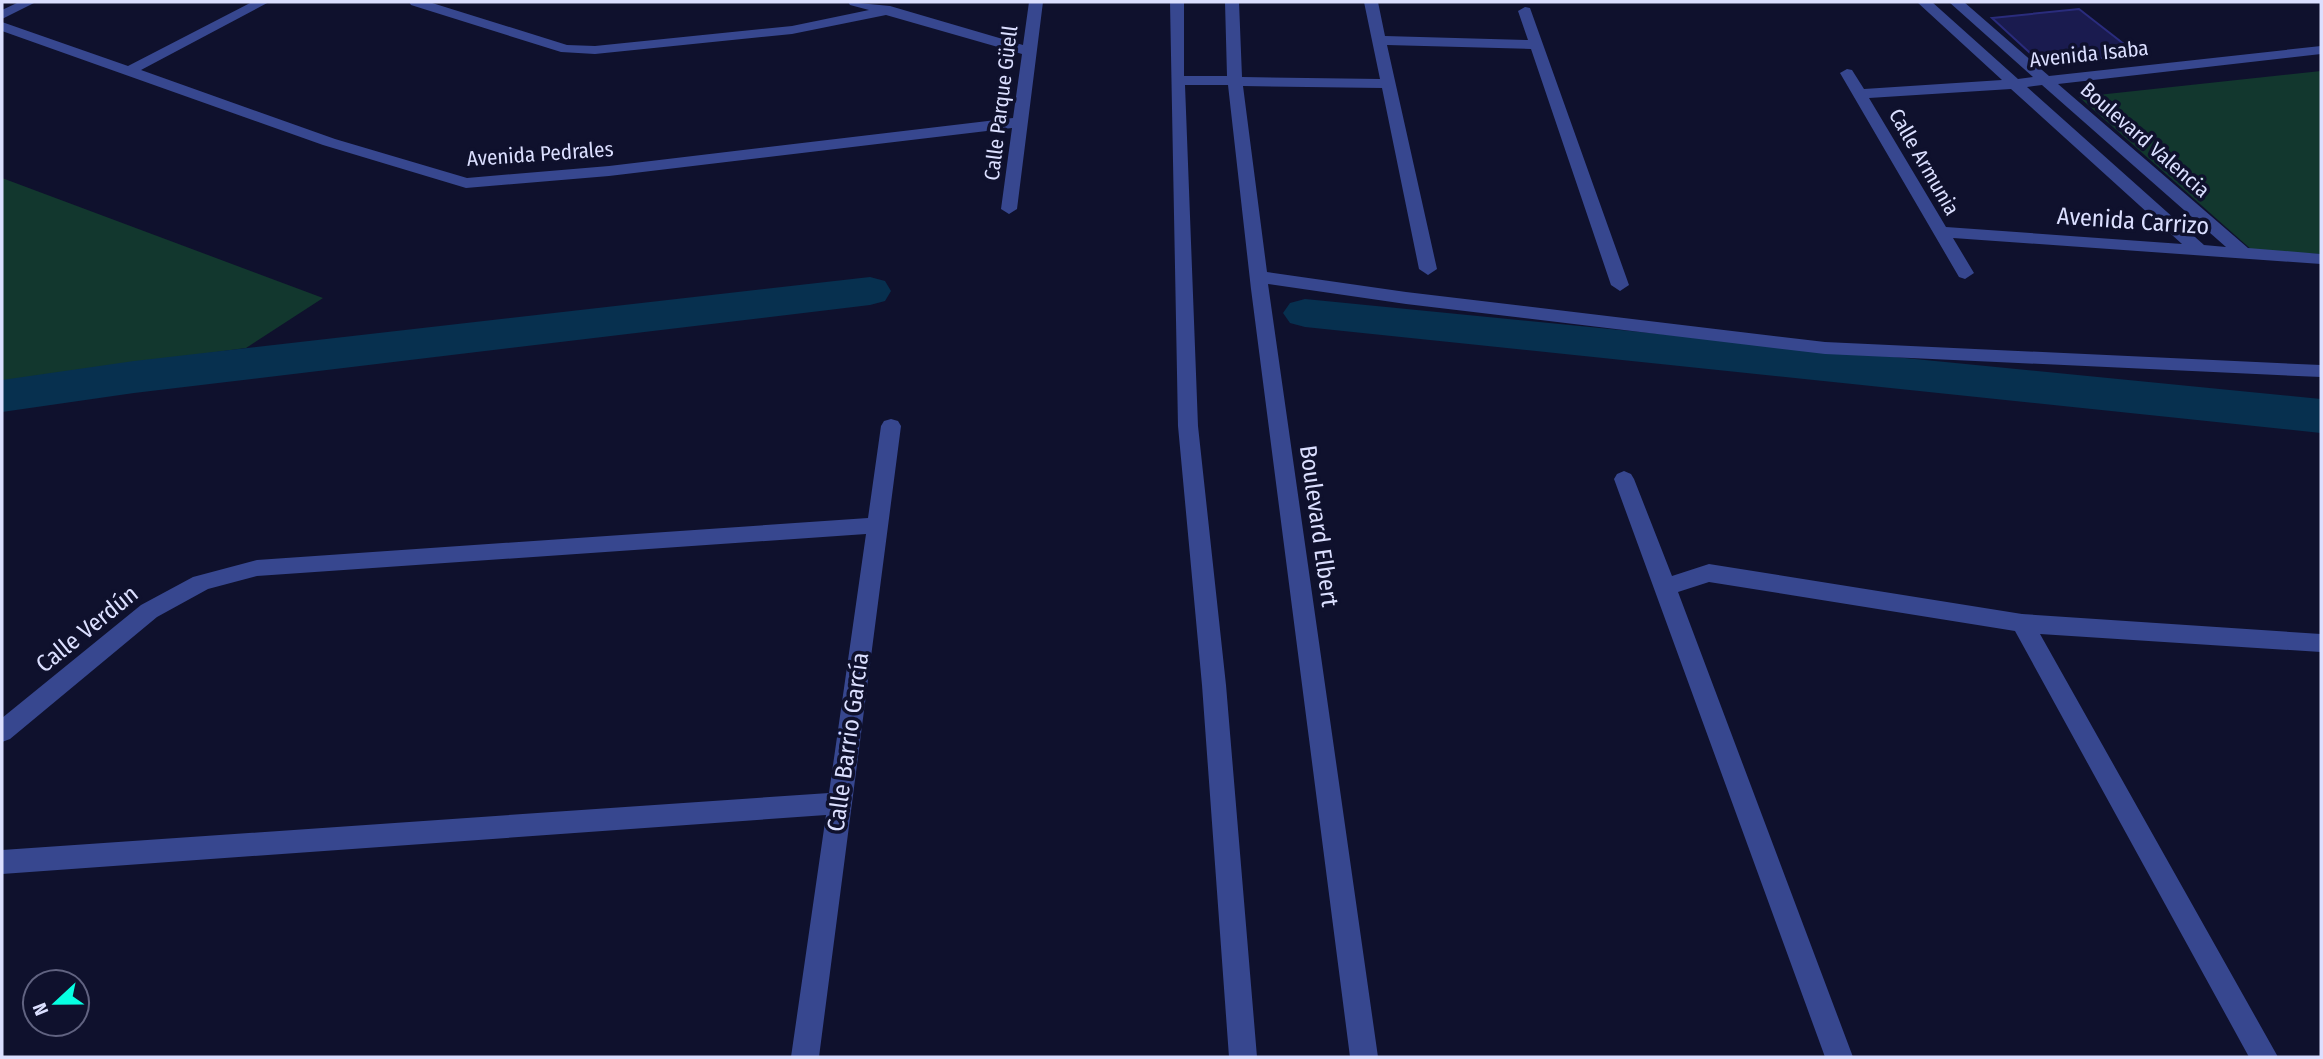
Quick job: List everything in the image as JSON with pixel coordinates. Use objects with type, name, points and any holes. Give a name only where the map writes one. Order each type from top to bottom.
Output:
[{"type":"street","points":[[2,15],[29,2]]},
{"type":"street","points":[[127,72],[262,2]]},
{"type":"street","points":[[416,2],[566,49],[595,51],[792,30],[890,10]]},
{"type":"street","points":[[855,2],[1029,51]]},
{"type":"street","name":"Calle Parque Güell","points":[[1009,209],[1036,2]]},
{"type":"street","points":[[1177,2],[1188,426],[1215,699],[1243,1057]]},
{"type":"street","name":"Boulevard Elbert","points":[[1232,2],[1235,81],[1364,1057]]},
{"type":"street","points":[[1371,2],[1428,269]]},
{"type":"street","name":"Boulevard Valencia","points":[[1924,2],[2199,250]]},
{"type":"street","name":"Boulevard Valencia","points":[[1956,2],[2243,253]]},
{"type":"street","points":[[1525,11],[1620,285]]},
{"type":"street","name":"Avenida Pedrales","points":[[2,26],[329,142],[466,183],[609,171],[1020,122]]},
{"type":"street","points":[[1380,40],[1537,45]]},
{"type":"street","name":"Avenida Isaba","points":[[1860,93],[2014,84],[2321,50]]},
{"type":"street","name":"Calle Armunia","points":[[1847,73],[1965,273]]},
{"type":"street","points":[[1177,80],[1390,84]]},
{"type":"street","name":"Avenida Carrizo","points":[[1941,232],[2321,259]]},
{"type":"street","points":[[1260,277],[1406,298],[1825,348],[2321,370]]},
{"type":"street","name":"Calle Barrio García","points":[[805,1057],[891,426]]},
{"type":"street","points":[[1624,479],[1839,1057]]},
{"type":"street","name":"Calle Verdún","points":[[2,732],[149,611],[211,577],[257,568],[878,525]]},
{"type":"street","points":[[1666,587],[1709,573],[2022,623],[2321,643]]},
{"type":"street","points":[[2022,623],[2264,1057]]},
{"type":"street","points":[[2,862],[840,803]]},
{"type":"green space","points":[[2321,71],[2321,254],[2253,251],[2079,97]]},
{"type":"green space","points":[[2,178],[323,298],[246,348],[2,381]]},
{"type":"building","points":[[2079,9],[2138,55],[2041,63],[1992,18]]},
{"type":"waterway","points":[[2,396],[134,377],[870,291]]},
{"type":"waterway","points":[[1305,313],[2321,416]]}]
